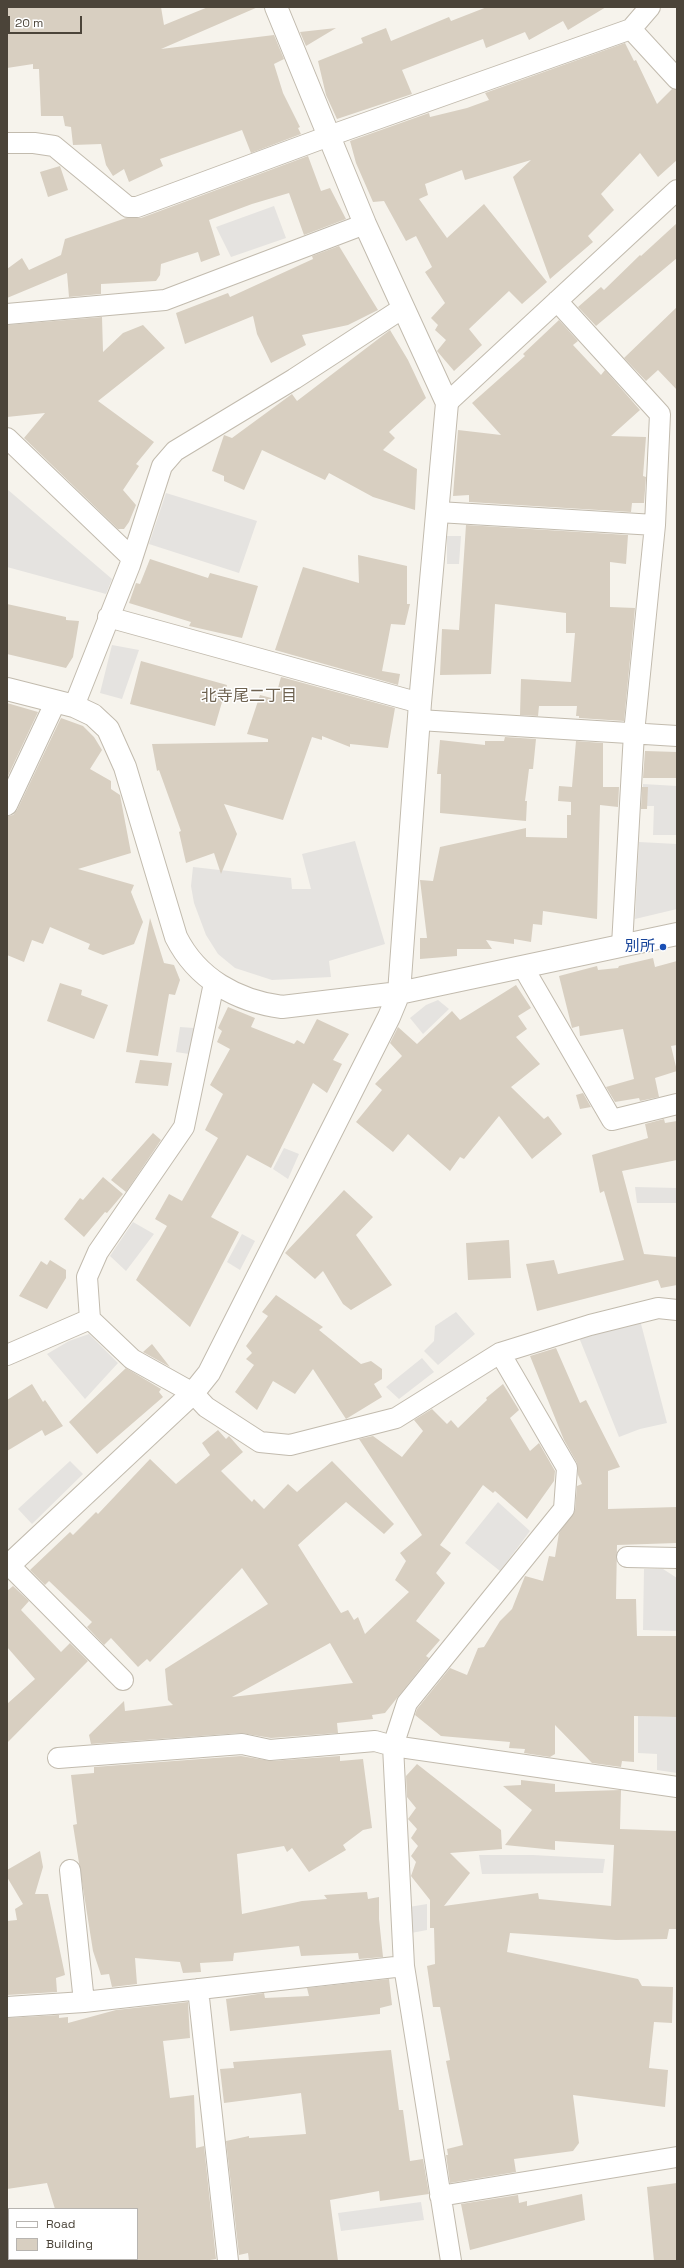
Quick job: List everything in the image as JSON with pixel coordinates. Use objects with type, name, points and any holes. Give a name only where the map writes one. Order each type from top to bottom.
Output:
[{"type":"street","points":[[123,1680],[8,1566],[193,1393],[209,1373],[389,1017],[399,993],[420,711],[447,403],[365,224],[276,7]]},
{"type":"street","points":[[7,143],[34,143],[54,146],[128,207],[137,207],[329,136],[631,29],[650,7]]},
{"type":"street","points":[[631,29],[677,79]]},
{"type":"street","points":[[447,403],[677,190]]},
{"type":"street","points":[[7,314],[165,300],[365,224]]},
{"type":"street","points":[[557,301],[660,414],[655,525],[634,733],[622,945]]},
{"type":"street","points":[[7,805],[65,703],[108,617],[132,558],[162,466],[175,451],[294,379],[403,308]]},
{"type":"street","points":[[7,438],[132,558]]},
{"type":"street","points":[[438,512],[655,525]]},
{"type":"street","points":[[108,617],[420,711],[677,736]]},
{"type":"street","points":[[7,689],[65,703],[96,718],[113,738],[125,767],[176,938],[191,962],[214,983],[229,991],[270,1005],[282,1007],[399,993],[677,934]]},
{"type":"street","points":[[523,967],[612,1120],[677,1104]]},
{"type":"street","points":[[214,983],[184,1127],[98,1252],[87,1277],[90,1318],[132,1359],[193,1393],[206,1407],[260,1442],[290,1445],[396,1418],[500,1353],[590,1325],[658,1308],[677,1310]]},
{"type":"street","points":[[7,1354],[90,1318]]},
{"type":"street","points":[[451,2261],[404,1966],[393,1746],[407,1703],[564,1509],[567,1468],[500,1353]]},
{"type":"street","points":[[627,1557],[677,1558]]},
{"type":"street","points":[[58,1758],[242,1744],[270,1750],[375,1741],[393,1746],[677,1787]]},
{"type":"street","points":[[70,1870],[84,2002]]},
{"type":"street","points":[[7,2007],[84,2002],[404,1966]]},
{"type":"street","points":[[198,1989],[228,2261]]},
{"type":"street","points":[[440,2196],[677,2157]]},
{"type":"shaded area","points":[[274,206],[286,238],[231,257],[216,227]]},
{"type":"shaded area","points":[[7,489],[112,579],[106,594],[7,567]]},
{"type":"shaded area","points":[[166,493],[257,521],[239,573],[149,544]]},
{"type":"shaded area","points":[[447,536],[461,536],[459,564],[447,564]]},
{"type":"shaded area","points":[[112,645],[139,650],[122,699],[100,693]]},
{"type":"shaded area","points":[[643,784],[677,786],[677,835],[653,835],[654,806],[642,806]]},
{"type":"shaded area","points":[[355,841],[385,944],[329,961],[331,977],[272,980],[235,968],[218,954],[206,935],[194,903],[191,886],[193,867],[291,878],[292,889],[311,889],[302,854]]},
{"type":"shaded area","points":[[639,842],[677,844],[677,909],[635,919]]},
{"type":"shaded area","points":[[438,1000],[449,1009],[423,1034],[410,1018],[426,1005]]},
{"type":"shaded area","points":[[180,1027],[194,1028],[189,1054],[176,1052]]},
{"type":"shaded area","points":[[284,1148],[299,1154],[288,1179],[273,1169]]},
{"type":"shaded area","points":[[635,1187],[677,1188],[677,1203],[637,1203]]},
{"type":"shaded area","points":[[133,1222],[154,1234],[126,1271],[110,1256]]},
{"type":"shaded area","points":[[242,1234],[255,1241],[240,1270],[227,1262]]},
{"type":"shaded area","points":[[456,1312],[475,1334],[438,1365],[424,1351],[434,1341],[435,1326]]},
{"type":"shaded area","points":[[640,1320],[667,1423],[640,1429],[619,1437],[578,1335]]},
{"type":"shaded area","points":[[89,1334],[118,1363],[85,1399],[47,1354],[69,1341]]},
{"type":"shaded area","points":[[422,1358],[434,1372],[399,1399],[386,1387]]},
{"type":"shaded area","points":[[70,1461],[83,1474],[32,1524],[18,1509]]},
{"type":"shaded area","points":[[498,1502],[530,1531],[500,1571],[465,1543]]},
{"type":"shaded area","points":[[644,1569],[663,1569],[677,1578],[677,1631],[643,1630]]},
{"type":"shaded area","points":[[638,1716],[677,1717],[677,1773],[657,1770],[657,1754],[638,1753]]},
{"type":"shaded area","points":[[479,1855],[533,1855],[605,1859],[603,1873],[482,1874]]},
{"type":"shaded area","points":[[427,1904],[427,1930],[411,1933],[409,1907]]},
{"type":"shaded area","points":[[421,2202],[424,2220],[341,2231],[338,2213]]},
{"type":"building","points":[[7,7],[161,7],[164,25],[208,7],[258,7],[161,49],[274,35],[284,59],[274,64],[283,93],[300,127],[298,128],[301,134],[251,153],[242,130],[160,159],[163,166],[129,182],[124,169],[113,176],[106,165],[101,144],[73,145],[71,127],[65,126],[63,116],[41,116],[39,69],[33,69],[33,64],[7,68]]},
{"type":"building","points":[[487,7],[606,7],[568,30],[563,21],[529,40],[525,32],[486,48],[483,39],[402,70],[412,94],[337,119],[326,95],[318,61],[363,43],[361,38],[386,28],[391,41],[449,17],[451,21]]},
{"type":"building","points":[[336,28],[306,46],[300,32]]},
{"type":"building","points":[[625,43],[634,61],[636,60],[657,104],[672,89],[677,90],[677,160],[658,177],[640,153],[601,194],[614,210],[588,236],[593,242],[550,279],[513,177],[531,160],[465,180],[462,170],[425,184],[428,195],[419,199],[447,238],[484,204],[547,282],[522,304],[509,291],[469,329],[482,345],[454,371],[437,351],[446,340],[435,330],[438,325],[431,318],[445,303],[425,272],[432,267],[416,236],[406,241],[384,201],[373,202],[356,163],[350,141],[429,113],[430,117],[467,108],[489,100],[485,93]]},
{"type":"building","points":[[308,156],[321,191],[330,188],[346,219],[304,235],[289,193],[252,204],[209,220],[220,255],[201,262],[198,252],[161,264],[160,275],[156,281],[101,284],[101,294],[69,297],[67,273],[7,298],[7,269],[22,258],[29,270],[61,255],[65,239],[126,218],[141,218]]},
{"type":"building","points":[[60,166],[68,190],[48,197],[40,172]]},
{"type":"building","points":[[677,223],[677,258],[596,326],[578,307],[601,287],[604,290],[640,255],[641,256]]},
{"type":"building","points":[[339,246],[378,310],[348,325],[302,335],[306,345],[271,363],[257,334],[253,316],[185,344],[176,313],[228,293],[230,297],[313,259],[312,256]]},
{"type":"building","points":[[677,307],[677,390],[658,370],[646,381],[624,358]]},
{"type":"building","points":[[102,317],[103,352],[123,333],[143,325],[165,348],[98,401],[154,442],[136,464],[139,466],[123,490],[136,505],[129,522],[124,529],[118,529],[24,438],[45,413],[7,417],[7,325]]},
{"type":"building","points":[[559,320],[578,341],[573,345],[601,375],[605,370],[640,410],[611,436],[646,437],[643,476],[646,477],[644,503],[632,503],[631,512],[469,502],[469,495],[453,496],[458,430],[501,435],[472,403],[525,356],[523,354]]},
{"type":"building","points":[[390,330],[408,360],[426,398],[389,432],[395,438],[383,450],[417,469],[415,510],[373,497],[329,473],[325,480],[262,450],[244,490],[224,481],[224,476],[212,471],[224,435],[232,438],[292,394],[297,401]]},
{"type":"building","points":[[466,525],[628,535],[626,564],[610,562],[610,607],[635,608],[624,721],[579,718],[579,716],[576,716],[577,706],[539,706],[538,716],[520,715],[521,679],[571,682],[575,633],[566,633],[566,613],[495,604],[491,674],[440,675],[442,629],[459,630]]},
{"type":"building","points":[[358,555],[407,566],[407,604],[410,604],[405,625],[391,624],[382,671],[400,674],[398,685],[275,650],[303,567],[359,583]]},
{"type":"building","points":[[150,559],[208,578],[210,573],[258,586],[242,638],[189,626],[191,622],[129,603],[136,583],[140,584]]},
{"type":"building","points":[[7,604],[66,617],[66,620],[79,621],[73,657],[66,668],[7,654]]},
{"type":"building","points":[[141,661],[227,685],[215,726],[130,704]]},
{"type":"building","points":[[281,677],[395,708],[388,748],[350,744],[350,747],[322,736],[322,740],[312,737],[283,820],[224,804],[237,834],[221,874],[214,853],[186,863],[179,832],[181,831],[159,770],[157,771],[152,744],[268,742],[268,739],[247,734],[260,695],[275,699]]},
{"type":"building","points":[[7,703],[38,712],[7,778]]},
{"type":"building","points":[[61,718],[83,726],[94,737],[102,750],[90,769],[111,781],[111,789],[120,795],[131,853],[78,869],[134,885],[131,892],[143,922],[134,944],[103,955],[88,949],[90,944],[50,927],[43,944],[32,940],[24,962],[7,955],[7,816],[13,815],[17,810]]},
{"type":"building","points":[[505,737],[536,739],[533,769],[529,769],[525,801],[527,801],[526,821],[440,813],[441,774],[437,774],[440,740],[485,745],[485,741],[504,741]]},
{"type":"building","points":[[576,741],[603,743],[603,787],[619,787],[618,807],[600,805],[597,919],[543,911],[542,925],[533,924],[531,942],[514,939],[514,944],[486,940],[492,949],[457,949],[457,956],[420,959],[420,938],[427,938],[420,880],[433,881],[440,847],[526,828],[526,837],[567,838],[567,815],[571,815],[571,802],[558,801],[559,786],[572,787]]},
{"type":"building","points":[[645,751],[677,752],[677,778],[643,778]]},
{"type":"building","points":[[642,787],[648,787],[647,809],[641,809]]},
{"type":"building","points":[[150,918],[164,963],[174,965],[180,980],[175,995],[169,994],[158,1056],[126,1052]]},
{"type":"building","points":[[653,958],[655,967],[677,961],[677,1045],[671,1046],[677,1071],[655,1078],[659,1097],[640,1101],[639,1098],[615,1102],[606,1087],[634,1079],[623,1029],[580,1036],[579,1026],[572,1028],[559,976],[597,966],[598,970],[618,968],[619,966]]},
{"type":"building","points":[[60,983],[82,990],[81,995],[108,1005],[94,1039],[47,1021]]},
{"type":"building","points":[[516,985],[531,1008],[518,1016],[527,1029],[516,1037],[540,1064],[511,1087],[544,1119],[548,1116],[562,1134],[532,1159],[499,1116],[464,1159],[460,1157],[450,1171],[408,1134],[393,1152],[356,1122],[382,1090],[375,1084],[402,1056],[390,1043],[398,1027],[417,1044],[452,1011],[460,1020]]},
{"type":"building","points":[[228,1007],[255,1018],[251,1027],[294,1044],[297,1040],[304,1044],[317,1019],[349,1034],[333,1060],[342,1064],[327,1093],[313,1083],[271,1168],[247,1155],[211,1217],[239,1232],[190,1327],[136,1280],[167,1226],[155,1219],[169,1194],[182,1201],[218,1138],[205,1130],[223,1094],[210,1085],[230,1049],[217,1042],[222,1031],[218,1028]]},
{"type":"building","points":[[140,1060],[172,1063],[168,1086],[135,1083]]},
{"type":"building","points":[[583,1093],[591,1107],[580,1109],[576,1095]]},
{"type":"building","points":[[664,1119],[665,1123],[677,1121],[677,1160],[622,1171],[644,1254],[677,1257],[677,1285],[661,1288],[658,1280],[537,1311],[526,1264],[554,1260],[558,1274],[624,1260],[604,1191],[600,1193],[592,1155],[648,1138],[645,1124]]},
{"type":"building","points":[[153,1133],[161,1140],[126,1192],[111,1180]]},
{"type":"building","points":[[103,1177],[123,1194],[107,1213],[105,1212],[84,1237],[64,1219],[80,1198],[83,1200]]},
{"type":"building","points":[[344,1190],[373,1217],[356,1235],[392,1285],[351,1310],[343,1304],[323,1271],[315,1279],[285,1253]]},
{"type":"building","points":[[509,1240],[511,1278],[468,1280],[466,1243]]},
{"type":"building","points":[[50,1260],[66,1270],[66,1278],[47,1309],[19,1296],[41,1261],[47,1265]]},
{"type":"building","points":[[276,1295],[323,1327],[319,1330],[361,1364],[371,1361],[382,1369],[382,1379],[374,1384],[382,1397],[346,1419],[313,1369],[295,1394],[273,1381],[257,1410],[235,1392],[254,1365],[246,1359],[252,1353],[246,1346],[268,1316],[262,1312]]},
{"type":"building","points":[[152,1344],[170,1367],[143,1352]]},
{"type":"building","points":[[556,1348],[580,1403],[586,1400],[620,1467],[608,1471],[608,1509],[677,1507],[677,1543],[617,1545],[616,1599],[636,1599],[637,1636],[677,1636],[677,1717],[634,1716],[634,1762],[622,1761],[621,1767],[592,1763],[555,1725],[555,1754],[550,1757],[524,1753],[525,1749],[509,1748],[510,1742],[441,1736],[415,1715],[417,1709],[450,1668],[467,1675],[478,1648],[484,1647],[500,1621],[512,1609],[525,1576],[543,1581],[549,1556],[555,1557],[559,1533],[575,1510],[577,1486],[582,1484],[578,1475],[577,1463],[564,1440],[530,1356]]},
{"type":"building","points":[[126,1368],[161,1389],[159,1392],[163,1397],[97,1454],[69,1422]]},
{"type":"building","points":[[32,1384],[43,1402],[45,1400],[63,1426],[45,1436],[42,1430],[7,1451],[7,1400]]},
{"type":"building","points":[[503,1384],[519,1410],[510,1418],[530,1451],[539,1443],[555,1471],[554,1481],[527,1519],[495,1491],[493,1493],[483,1485],[440,1545],[451,1553],[436,1573],[445,1583],[416,1621],[440,1640],[426,1656],[429,1658],[385,1713],[372,1715],[373,1719],[337,1723],[338,1733],[271,1738],[241,1733],[91,1744],[89,1735],[124,1701],[125,1711],[173,1705],[168,1700],[165,1669],[268,1604],[242,1568],[150,1662],[147,1659],[138,1667],[111,1638],[104,1645],[87,1627],[92,1622],[49,1581],[45,1585],[30,1570],[70,1532],[73,1535],[96,1512],[98,1514],[150,1459],[176,1484],[210,1455],[202,1443],[218,1430],[226,1439],[229,1436],[243,1452],[221,1471],[252,1502],[254,1499],[264,1509],[288,1484],[297,1492],[332,1461],[394,1524],[384,1534],[346,1502],[298,1545],[341,1613],[348,1610],[354,1620],[358,1617],[365,1634],[409,1592],[395,1580],[406,1561],[400,1553],[422,1535],[359,1439],[373,1436],[402,1457],[423,1431],[414,1420],[432,1409],[447,1424],[451,1420],[458,1428],[487,1400],[486,1398]],"holes":[[[330,1643],[353,1683],[232,1697]]]},
{"type":"building","points":[[13,1586],[29,1601],[21,1610],[61,1652],[70,1643],[88,1661],[7,1743],[7,1704],[35,1679],[7,1647],[7,1591]]},
{"type":"building","points":[[241,1756],[271,1761],[340,1756],[340,1761],[363,1759],[372,1828],[363,1830],[343,1845],[346,1850],[309,1872],[292,1848],[287,1852],[284,1846],[237,1854],[242,1914],[302,1901],[327,1899],[324,1895],[367,1892],[368,1899],[379,1897],[379,1919],[383,1957],[359,1959],[358,1953],[301,1956],[299,1946],[234,1953],[233,1961],[200,1963],[201,1972],[183,1973],[180,1962],[135,1958],[137,1984],[112,1987],[109,1974],[101,1975],[93,1951],[73,1825],[77,1824],[71,1775],[94,1773],[94,1767]]},
{"type":"building","points":[[417,1764],[501,1830],[502,1849],[450,1853],[470,1873],[444,1906],[538,1893],[539,1899],[611,1906],[614,1845],[555,1841],[555,1850],[505,1845],[532,1810],[503,1786],[521,1785],[521,1780],[555,1784],[555,1792],[621,1790],[620,1829],[677,1831],[677,1929],[669,1929],[667,1939],[616,1940],[510,1933],[507,1952],[638,1979],[642,1986],[673,1987],[672,2023],[654,2022],[649,2068],[668,2070],[665,2107],[573,2095],[579,2143],[573,2151],[514,2159],[516,2172],[450,2183],[446,2155],[448,2155],[447,2149],[463,2145],[446,2061],[450,2060],[440,2007],[433,2007],[427,1966],[435,1964],[434,1928],[430,1928],[430,1900],[411,1876],[416,1862],[411,1856],[418,1846],[411,1838],[417,1829],[408,1819],[416,1808],[407,1797],[406,1776]]},
{"type":"building","points":[[40,1851],[43,1867],[35,1894],[48,1894],[65,1975],[56,1978],[57,1992],[7,1995],[7,1921],[17,1920],[15,1909],[23,1904],[7,1877],[7,1870]]},
{"type":"building","points":[[389,1979],[392,2005],[380,2008],[380,2014],[230,2031],[226,1999],[264,1993],[265,1998],[309,1996],[307,1988]]},
{"type":"building","points":[[188,2002],[190,2038],[163,2041],[170,2098],[194,2095],[196,2148],[204,2146],[216,2259],[204,2261],[137,2261],[138,2208],[55,2208],[47,2183],[7,2189],[7,2018],[59,2015],[59,2018],[68,2017],[68,2023],[116,2010]]},
{"type":"building","points":[[391,2050],[399,2110],[403,2110],[410,2161],[423,2159],[429,2194],[380,2201],[379,2191],[330,2200],[338,2261],[249,2261],[248,2253],[239,2255],[226,2141],[249,2136],[249,2138],[306,2134],[301,2093],[224,2103],[220,2069],[234,2068],[233,2062]]},
{"type":"building","points":[[677,2183],[677,2261],[654,2261],[647,2187]]},
{"type":"building","points":[[582,2194],[585,2220],[470,2250],[461,2204],[518,2195],[519,2203],[527,2201],[527,2206]]},
{"type":"place","name":"別所","points":[[663,947]]},
{"type":"district","name":"北寺尾二丁目","points":[[249,697]]}]
